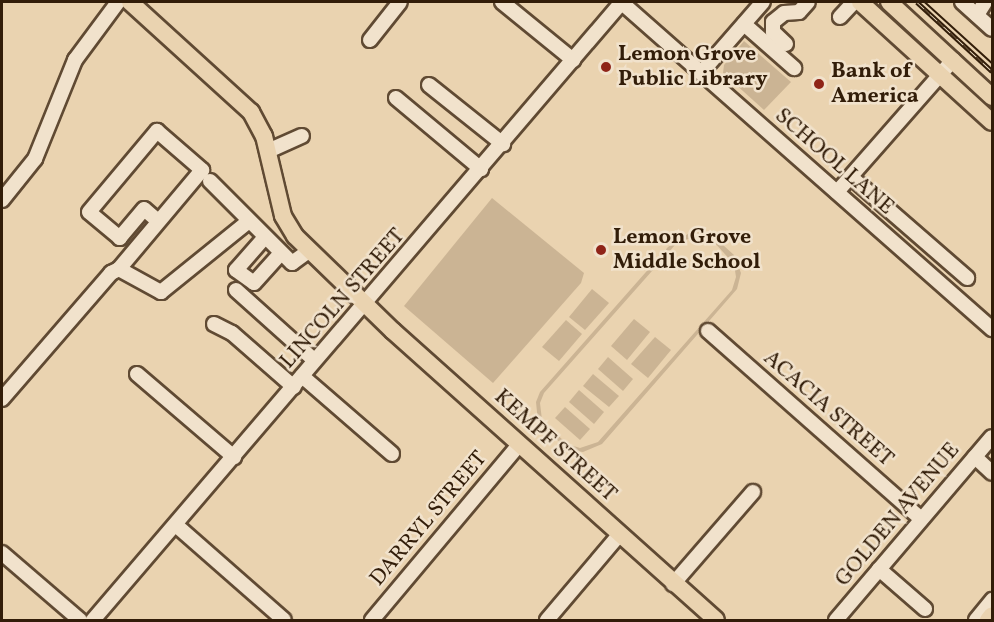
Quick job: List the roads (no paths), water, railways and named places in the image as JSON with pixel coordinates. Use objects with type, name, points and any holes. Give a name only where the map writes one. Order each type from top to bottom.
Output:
[{"type":"main road","name":"KEMPF STREET","points":[[130,2],[241,100],[264,136],[288,228],[365,305],[620,534],[710,619]]},
{"type":"main road","points":[[860,2],[993,122]]},
{"type":"main road","points":[[889,2],[993,97]]},
{"type":"main road","points":[[988,621],[993,615]]},
{"type":"street","points":[[5,190],[29,169],[46,137],[75,60],[118,2]]},
{"type":"street","points":[[369,40],[400,2]]},
{"type":"street","points":[[502,2],[573,60]]},
{"type":"street","name":"LINCOLN STREET","points":[[93,621],[177,526],[314,360],[365,305],[481,170],[621,2]]},
{"type":"street","name":"SCHOOL LANE","points":[[621,2],[993,329]]},
{"type":"street","points":[[701,73],[763,2]]},
{"type":"street","points":[[786,44],[773,32],[773,22],[784,13],[799,12],[808,2]]},
{"type":"street","points":[[840,17],[854,2]]},
{"type":"street","points":[[962,2],[993,29]]},
{"type":"street","points":[[976,15],[985,2]]},
{"type":"street","points":[[744,24],[794,68]]},
{"type":"street","points":[[837,192],[953,60]]},
{"type":"street","points":[[429,85],[502,144]]},
{"type":"street","points":[[396,98],[481,170]]},
{"type":"street","points":[[2,399],[115,271],[202,170],[157,131],[88,212],[120,238],[144,209],[158,221]]},
{"type":"street","points":[[268,151],[302,136]]},
{"type":"street","points":[[850,177],[967,278]]},
{"type":"street","points":[[210,181],[292,263],[310,250]]},
{"type":"street","points":[[115,271],[161,292],[249,221]]},
{"type":"street","points":[[265,237],[236,270],[254,282],[281,253]]},
{"type":"street","points":[[912,258],[927,242]]},
{"type":"street","points":[[932,276],[947,260]]},
{"type":"street","points":[[236,290],[314,360]]},
{"type":"street","points":[[214,324],[232,333],[392,454]]},
{"type":"street","name":"ACACIA STREET","points":[[708,332],[921,519]]},
{"type":"street","points":[[137,374],[234,457]]},
{"type":"street","name":"GOLDEN AVENUE","points":[[836,621],[921,519],[991,441]]},
{"type":"street","name":"DARRYL STREET","points":[[372,621],[519,445]]},
{"type":"street","points":[[975,457],[993,473]]},
{"type":"street","points":[[673,584],[753,492]]},
{"type":"street","points":[[177,526],[284,621]]},
{"type":"street","points":[[547,621],[620,534]]},
{"type":"street","points":[[2,553],[80,621]]},
{"type":"street","points":[[879,569],[925,609]]},
{"type":"street","points":[[976,621],[993,600]]},
{"type":"tram line","points":[[925,2],[992,63]]},
{"type":"railway","points":[[917,2],[992,71]]},
{"type":"place","name":"Lemon Grove Public Library","points":[[606,67]]},
{"type":"place","name":"Bank of America","points":[[819,84]]},
{"type":"place","name":"Lemon Grove Middle School","points":[[601,250]]}]
